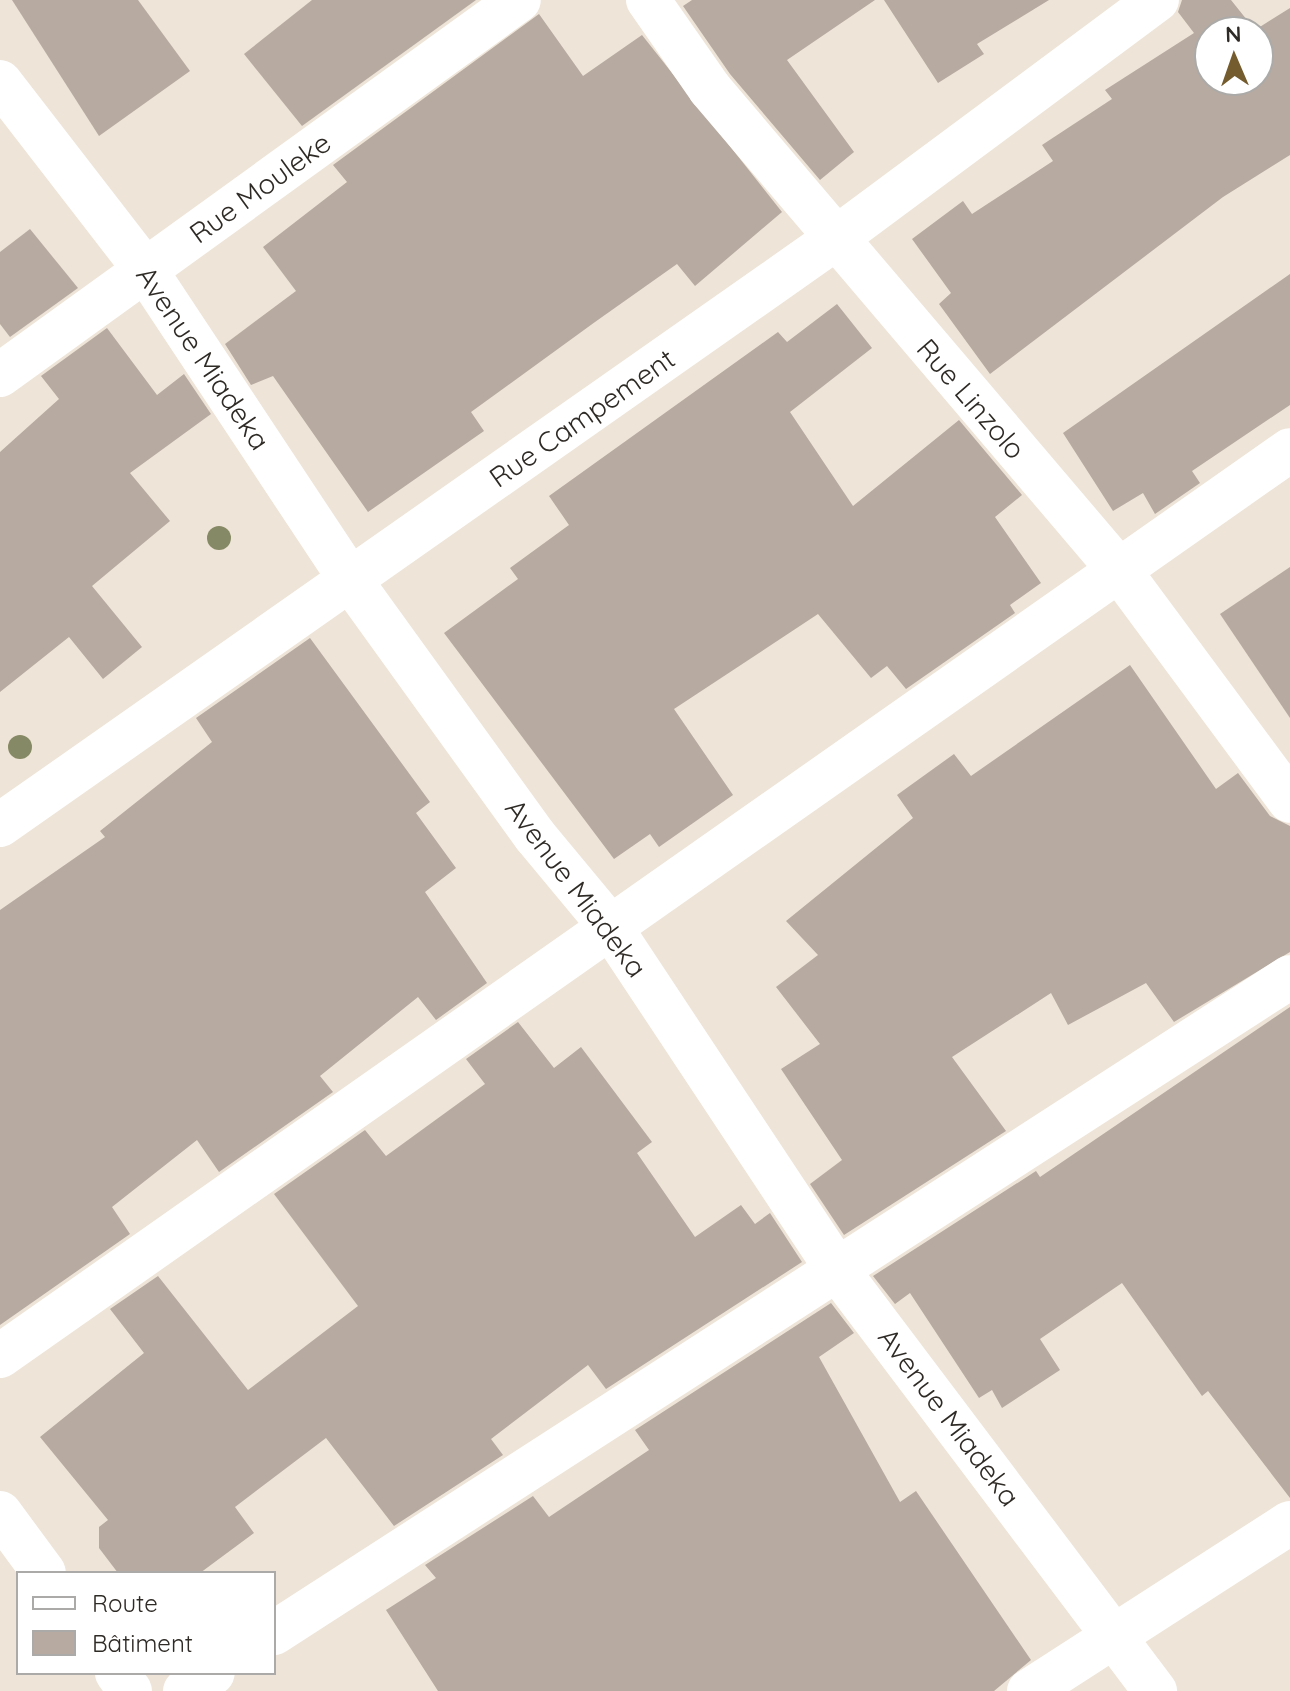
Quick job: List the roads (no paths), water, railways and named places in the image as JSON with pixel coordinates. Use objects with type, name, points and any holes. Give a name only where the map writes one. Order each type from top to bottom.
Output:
[{"type":"street","name":"Rue Mouleke","points":[[0,375],[519,0]]},
{"type":"street","name":"Rue Linzolo","points":[[648,0],[710,89],[1119,570],[1290,801]]},
{"type":"street","name":"Rue Campement","points":[[0,825],[835,239],[1157,0]]},
{"type":"street","name":"Avenue Miadeka","points":[[0,82],[146,271],[351,581],[535,836],[609,925],[836,1268],[1117,1635],[1155,1691]]},
{"type":"street","points":[[0,1356],[609,925],[1290,450]]},
{"type":"street","points":[[276,1632],[1290,977]]},
{"type":"street","points":[[0,1513],[43,1571]]},
{"type":"street","points":[[1029,1691],[1290,1523]]},
{"type":"street","points":[[185,1691],[210,1675]]}]
